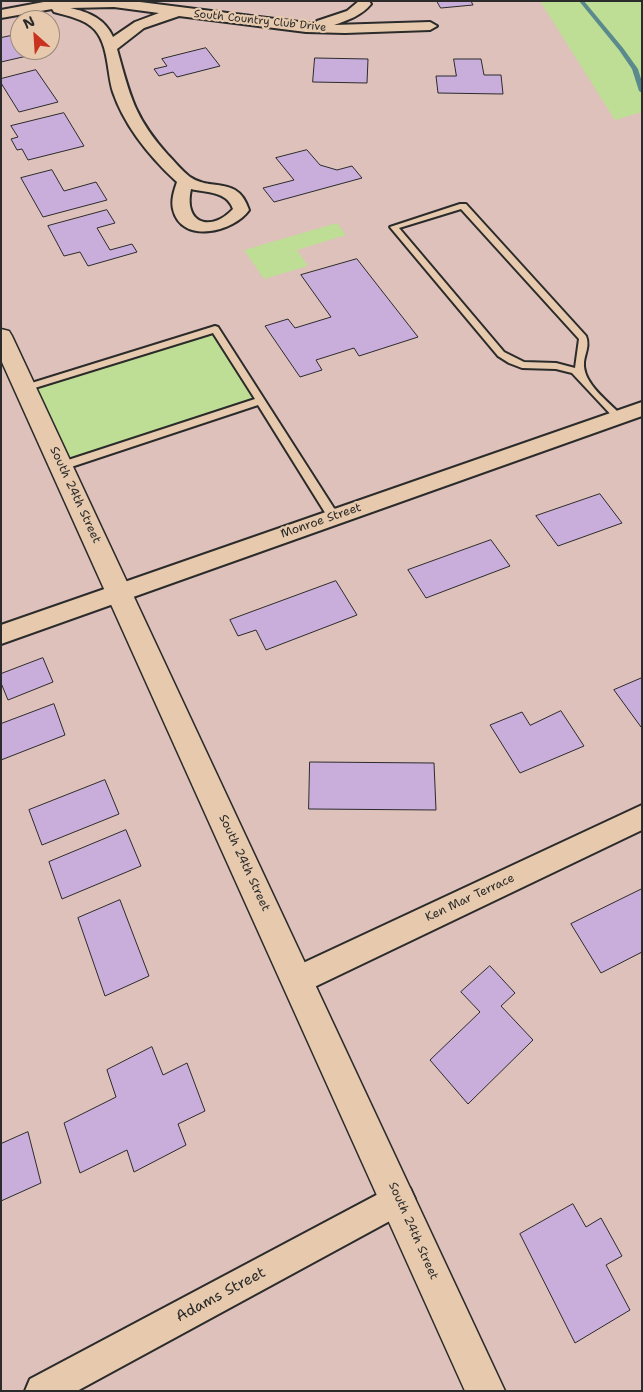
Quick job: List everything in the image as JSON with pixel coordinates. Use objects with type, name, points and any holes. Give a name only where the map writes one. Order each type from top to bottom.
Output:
[{"type":"street","name":"South Country Club Drive","points":[[1,14],[40,6],[90,2],[114,3],[306,28],[345,29],[430,26]]},
{"type":"street","points":[[40,6],[84,16],[102,28],[107,34],[112,46],[118,85],[136,126],[146,140],[185,181]]},
{"type":"street","points":[[306,28],[342,18],[359,9],[371,8],[399,28]]},
{"type":"street","points":[[112,46],[131,28],[147,21],[183,12]]},
{"type":"street","name":"South 24th Street","points":[[1,336],[485,1391]]},
{"type":"street","name":"Monroe Street","points":[[1,635],[333,516],[642,409]]},
{"type":"street","name":"Ken Mar Terrace","points":[[298,980],[642,817]]},
{"type":"street","name":"Adams Street","points":[[42,1391],[398,1199]]},
{"type":"lane","points":[[583,378],[578,363],[584,345],[583,338],[463,206],[394,227],[502,354],[521,366],[533,368],[566,367],[583,378],[618,417]]},
{"type":"lane","points":[[25,388],[215,329],[333,516]]},
{"type":"lane","points":[[62,466],[260,401]]},
{"type":"green space","points":[[540,1],[642,1],[642,112],[615,120]]},
{"type":"green space","points":[[337,223],[346,235],[297,250],[308,266],[264,279],[244,250]]},
{"type":"green space","points":[[215,329],[260,401],[62,466],[25,388]]},
{"type":"building","points":[[437,1],[471,1],[473,5],[441,8]]},
{"type":"building","points":[[10,36],[10,60],[1,62],[1,38]]},
{"type":"building","points":[[206,48],[220,66],[177,77],[173,72],[159,76],[154,69],[167,66],[162,59]]},
{"type":"building","points":[[315,58],[368,59],[367,83],[313,82]]},
{"type":"building","points":[[454,59],[481,59],[484,75],[501,75],[503,94],[438,93],[436,76],[456,76]]},
{"type":"building","points":[[36,70],[58,102],[19,112],[1,83],[1,79]]},
{"type":"building","points":[[64,113],[84,146],[28,160],[22,149],[17,150],[11,139],[18,137],[11,126]]},
{"type":"building","points":[[307,150],[320,165],[337,170],[352,166],[362,178],[274,202],[263,188],[294,180],[276,158]]},
{"type":"building","points":[[52,170],[64,191],[96,182],[107,200],[43,217],[21,178]]},
{"type":"building","points":[[107,210],[115,223],[97,228],[110,250],[132,244],[137,252],[88,266],[80,252],[64,256],[48,226]]},
{"type":"building","points":[[357,259],[418,337],[359,356],[354,348],[316,360],[322,370],[300,377],[265,326],[288,319],[295,328],[331,317],[301,275]]},
{"type":"building","points":[[600,494],[622,523],[558,546],[536,516]]},
{"type":"building","points":[[491,540],[510,566],[426,598],[408,570]]},
{"type":"building","points":[[336,581],[357,615],[266,650],[256,630],[238,636],[230,620]]},
{"type":"building","points":[[43,658],[53,682],[8,700],[1,683],[1,674]]},
{"type":"building","points":[[642,678],[642,726],[641,727],[614,690]]},
{"type":"building","points":[[54,704],[65,735],[1,760],[1,724]]},
{"type":"building","points":[[561,711],[584,746],[520,773],[490,725],[522,712],[530,725]]},
{"type":"building","points":[[310,762],[434,763],[436,810],[309,809]]},
{"type":"building","points":[[105,780],[119,814],[42,845],[29,810]]},
{"type":"building","points":[[126,830],[141,866],[62,899],[49,862]]},
{"type":"building","points":[[642,889],[642,952],[601,973],[571,924]]},
{"type":"building","points":[[120,900],[149,976],[105,996],[78,918]]},
{"type":"building","points":[[490,966],[515,993],[501,1006],[533,1040],[468,1104],[430,1060],[480,1012],[461,992]]},
{"type":"building","points":[[152,1047],[163,1075],[187,1063],[205,1111],[178,1124],[186,1145],[134,1172],[127,1150],[80,1173],[64,1123],[116,1097],[107,1070]]},
{"type":"building","points":[[28,1132],[41,1183],[1,1201],[1,1144]]},
{"type":"building","points":[[573,1204],[586,1227],[601,1218],[622,1256],[606,1265],[630,1310],[575,1343],[520,1234]]},
{"type":"waterway","points":[[581,1],[635,69],[642,91]]}]
